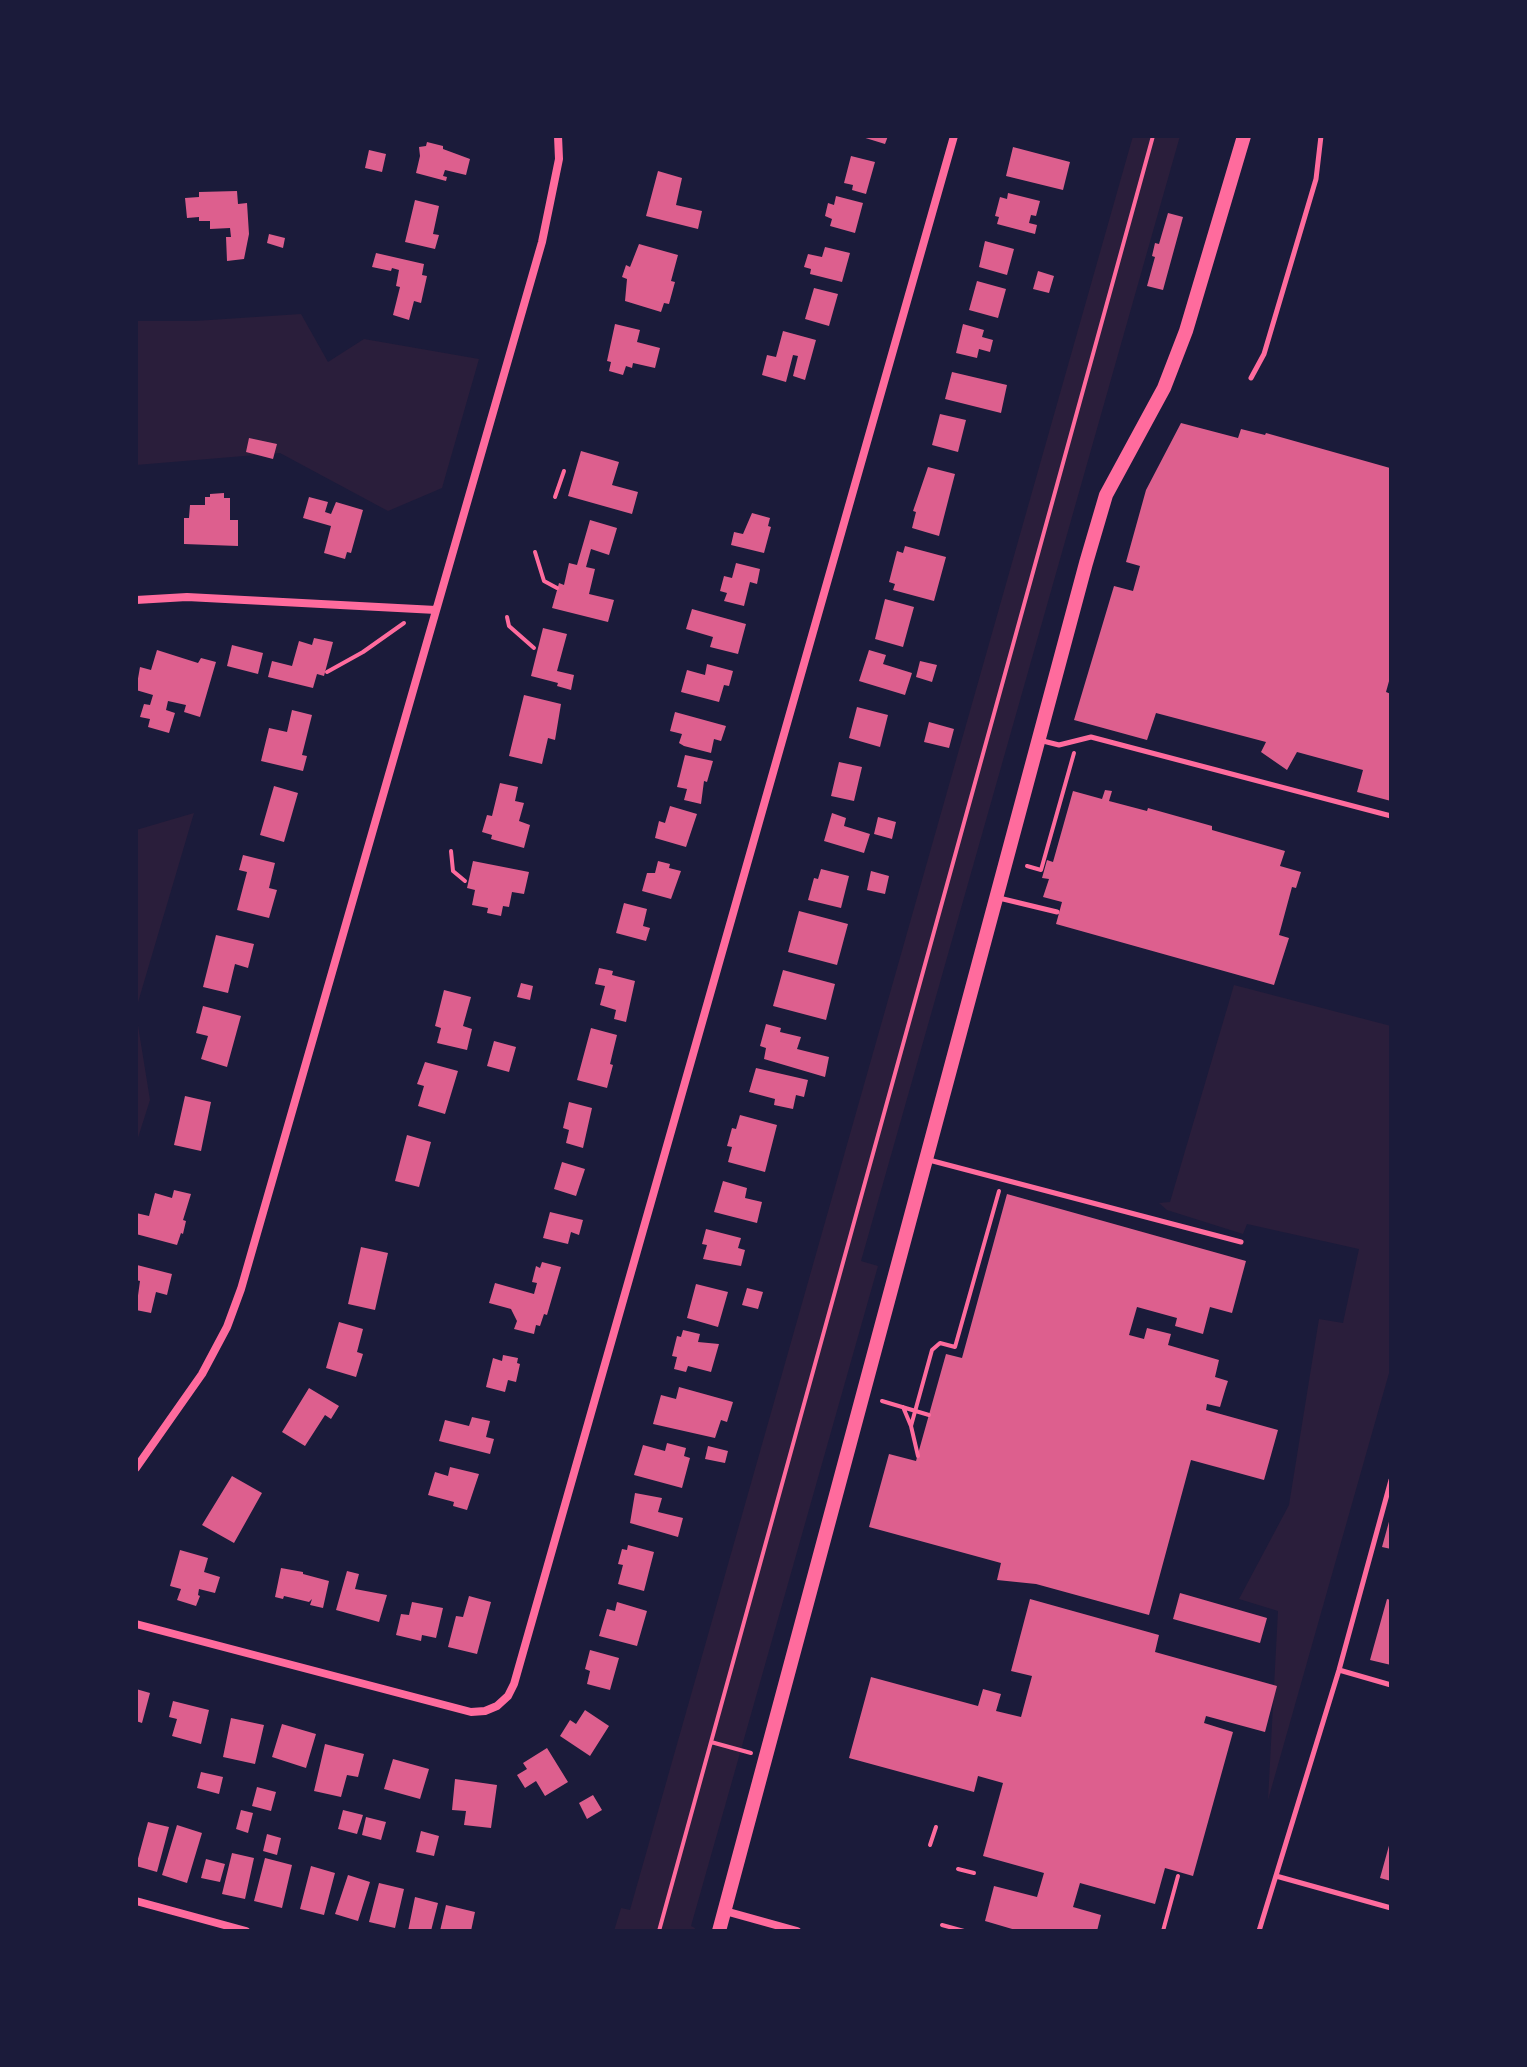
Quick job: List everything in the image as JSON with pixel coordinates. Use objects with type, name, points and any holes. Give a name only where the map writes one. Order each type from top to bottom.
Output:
[{"type":"street","points":[[136,1468],[202,1374],[227,1327],[241,1289],[542,242],[559,159],[558,136]]},
{"type":"street","points":[[136,1624],[464,1711],[485,1711],[508,1696],[514,1684],[954,136]]},
{"type":"street","points":[[719,1931],[994,897],[1106,495],[1120,464],[1164,388],[1186,331],[1244,136]]},
{"type":"street","points":[[136,600],[187,597],[436,610]]},
{"type":"street","points":[[136,1901],[246,1931]]},
{"type":"street","points":[[725,1911],[797,1931]]},
{"type":"lane","points":[[1251,378],[1264,354],[1316,179],[1321,136]]},
{"type":"lane","points":[[1038,739],[1059,745],[1091,737],[1391,816]]},
{"type":"lane","points":[[994,897],[1057,912]]},
{"type":"lane","points":[[924,1159],[1241,1242]]},
{"type":"lane","points":[[1259,1931],[1339,1670],[1391,1480]]},
{"type":"lane","points":[[1339,1670],[1391,1685]]},
{"type":"lane","points":[[1276,1876],[1391,1908]]},
{"type":"path","points":[[659,1931],[1153,136]]},
{"type":"path","points":[[555,497],[564,471]]},
{"type":"path","points":[[535,552],[544,581],[557,588]]},
{"type":"path","points":[[507,617],[509,626],[534,648]]},
{"type":"path","points":[[327,672],[363,652],[404,623]]},
{"type":"path","points":[[1027,866],[1041,870],[1074,753]]},
{"type":"path","points":[[451,851],[453,871],[465,881]]},
{"type":"path","points":[[911,1426],[932,1350],[940,1343],[955,1347],[1001,1179]]},
{"type":"path","points":[[882,1401],[929,1415]]},
{"type":"path","points":[[903,1407],[918,1456]]},
{"type":"path","points":[[711,1742],[766,1756]]},
{"type":"path","points":[[930,1845],[936,1827]]},
{"type":"path","points":[[958,1869],[974,1873]]},
{"type":"path","points":[[1163,1931],[1178,1876]]},
{"type":"path","points":[[942,1925],[964,1931]]},
{"type":"shaded area","points":[[1133,136],[1180,136],[861,1261],[878,1266],[691,1926],[695,1928],[694,1931],[614,1931],[621,1908],[630,1910]]},
{"type":"shaded area","points":[[301,314],[328,362],[364,339],[479,359],[442,488],[388,511],[280,453],[136,465],[136,321],[195,321]]},
{"type":"shaded area","points":[[194,813],[136,1009],[136,830]]},
{"type":"shaded area","points":[[1234,985],[1391,1026],[1391,1366],[1268,1800],[1278,1611],[1239,1599],[1289,1505],[1319,1319],[1343,1323],[1359,1249],[1247,1224],[1243,1234],[1167,1210],[1159,1203],[1170,1202]]},
{"type":"shaded area","points":[[136,1013],[150,1100],[136,1144]]},
{"type":"building","points":[[859,136],[888,136],[885,144]]},
{"type":"building","points":[[427,142],[470,159],[466,175],[445,170],[443,176],[447,177],[446,181],[416,173],[419,147],[426,146]]},
{"type":"building","points":[[1013,147],[1070,162],[1063,190],[1006,176]]},
{"type":"building","points":[[369,150],[386,154],[382,172],[365,168]]},
{"type":"building","points":[[851,156],[875,162],[866,194],[852,190],[853,185],[844,183]]},
{"type":"building","points":[[658,171],[682,178],[676,205],[702,211],[698,229],[646,216]]},
{"type":"building","points":[[237,191],[238,204],[247,203],[249,234],[244,259],[227,261],[226,237],[231,237],[230,228],[210,229],[210,221],[199,221],[199,217],[187,218],[185,198],[199,197],[199,192]]},
{"type":"building","points":[[1008,193],[1040,201],[1036,216],[1031,215],[1029,223],[1037,225],[1035,234],[997,224],[999,217],[995,216],[1000,197],[1007,199]]},
{"type":"building","points":[[836,196],[863,203],[855,233],[830,226],[832,219],[825,216],[828,203],[834,205]]},
{"type":"building","points":[[415,200],[439,206],[433,234],[439,235],[435,249],[405,242]]},
{"type":"building","points":[[1168,213],[1183,217],[1163,290],[1147,286],[1155,257],[1152,256],[1155,243],[1159,244]]},
{"type":"building","points":[[269,234],[285,238],[283,248],[267,243]]},
{"type":"building","points":[[985,241],[1014,249],[1007,275],[979,267]]},
{"type":"building","points":[[639,244],[678,255],[669,304],[664,303],[661,312],[625,301],[627,279],[622,277],[626,265],[630,267]]},
{"type":"building","points":[[825,247],[850,253],[842,282],[810,274],[811,269],[804,267],[808,254],[822,257]]},
{"type":"building","points":[[376,253],[424,264],[422,275],[427,276],[421,303],[414,301],[409,320],[393,315],[400,287],[396,286],[399,270],[372,267]]},
{"type":"building","points":[[1038,271],[1054,276],[1049,293],[1033,289]]},
{"type":"building","points":[[977,281],[1006,289],[998,318],[969,310]]},
{"type":"building","points":[[814,288],[838,294],[829,326],[805,319]]},
{"type":"building","points":[[615,324],[640,330],[637,342],[660,348],[655,368],[633,363],[632,368],[626,366],[623,375],[609,371],[611,362],[607,361]]},
{"type":"building","points":[[963,324],[984,330],[982,337],[993,340],[990,352],[979,349],[977,358],[956,353]]},
{"type":"building","points":[[783,331],[816,340],[805,380],[793,376],[798,356],[793,355],[786,382],[762,375],[767,355],[776,357]]},
{"type":"building","points":[[952,372],[1007,385],[1001,413],[945,399]]},
{"type":"building","points":[[940,414],[966,420],[958,452],[932,445]]},
{"type":"building","points":[[1181,423],[1238,438],[1241,429],[1266,433],[1390,468],[1391,674],[1386,692],[1391,694],[1391,801],[1357,792],[1363,770],[1297,752],[1287,770],[1261,752],[1266,742],[1156,713],[1147,740],[1074,720],[1114,586],[1133,591],[1140,566],[1126,562],[1146,490]]},
{"type":"building","points":[[249,438],[277,444],[273,459],[246,452]]},
{"type":"building","points":[[581,451],[619,462],[612,485],[638,492],[632,514],[568,496]]},
{"type":"building","points":[[928,467],[955,474],[939,536],[912,528],[916,512],[913,511]]},
{"type":"building","points":[[224,493],[224,498],[230,498],[230,520],[238,520],[238,546],[184,544],[184,518],[189,518],[190,505],[205,505],[205,497]]},
{"type":"building","points":[[309,497],[328,502],[325,512],[331,514],[336,502],[363,510],[351,553],[347,552],[345,559],[324,553],[331,526],[303,518]]},
{"type":"building","points":[[752,513],[770,518],[768,526],[771,527],[764,553],[731,545],[734,532],[743,534]]},
{"type":"building","points":[[590,520],[617,528],[609,555],[591,549],[586,567],[595,569],[589,594],[614,600],[608,622],[552,608],[559,583],[564,585],[569,563],[577,565]]},
{"type":"building","points":[[905,546],[946,557],[934,601],[893,590],[895,584],[889,582],[897,551],[903,553]]},
{"type":"building","points":[[736,563],[760,569],[757,584],[750,582],[744,606],[724,601],[727,593],[720,591],[724,576],[732,578]]},
{"type":"building","points":[[885,599],[914,607],[903,647],[875,639]]},
{"type":"building","points":[[692,609],[746,624],[738,654],[710,647],[713,637],[686,629]]},
{"type":"building","points":[[543,628],[567,634],[557,671],[574,675],[571,690],[531,676]]},
{"type":"building","points":[[314,638],[333,642],[324,676],[317,674],[313,688],[268,677],[272,661],[292,666],[299,641],[312,645]]},
{"type":"building","points":[[232,645],[263,653],[258,674],[227,666]]},
{"type":"building","points":[[157,650],[198,663],[201,658],[216,662],[200,717],[184,712],[186,705],[168,701],[166,710],[175,713],[169,733],[148,727],[150,719],[140,717],[144,704],[150,705],[153,695],[136,690],[140,667],[151,670]]},
{"type":"building","points":[[869,650],[886,655],[883,664],[912,673],[905,695],[859,681]]},
{"type":"building","points":[[920,661],[937,665],[932,682],[916,677]]},
{"type":"building","points":[[707,664],[733,671],[729,686],[724,685],[719,702],[681,692],[687,670],[705,675]]},
{"type":"building","points":[[524,695],[561,704],[555,740],[548,738],[542,764],[509,756]]},
{"type":"building","points":[[857,707],[888,715],[880,747],[849,738]]},
{"type":"building","points":[[292,710],[312,715],[302,755],[307,756],[303,771],[261,761],[269,728],[287,732]]},
{"type":"building","points":[[675,712],[726,726],[721,741],[714,739],[711,753],[679,743],[682,734],[670,731]]},
{"type":"building","points":[[929,722],[954,729],[949,748],[924,742]]},
{"type":"building","points":[[685,755],[713,761],[707,782],[704,781],[701,804],[684,800],[687,789],[677,787]]},
{"type":"building","points":[[839,762],[862,767],[854,801],[831,796]]},
{"type":"building","points":[[500,783],[518,787],[515,801],[524,803],[519,821],[530,825],[524,848],[491,839],[492,835],[482,832],[487,815],[492,816]]},
{"type":"building","points":[[274,786],[298,793],[284,842],[260,835]]},
{"type":"building","points":[[1105,790],[1112,791],[1109,801],[1212,826],[1212,830],[1285,851],[1280,866],[1301,872],[1296,888],[1292,887],[1279,935],[1289,938],[1274,985],[1056,924],[1062,902],[1043,897],[1049,879],[1042,878],[1047,860],[1053,862],[1073,791],[1102,799]]},
{"type":"building","points":[[670,806],[697,814],[686,847],[655,838],[659,821],[665,823]]},
{"type":"building","points":[[832,813],[846,818],[844,826],[870,834],[864,853],[824,841]]},
{"type":"building","points":[[878,817],[896,822],[892,839],[874,834]]},
{"type":"building","points":[[243,855],[275,863],[269,888],[277,890],[269,918],[237,910],[247,872],[239,870]]},
{"type":"building","points":[[473,861],[529,872],[524,894],[512,892],[509,907],[503,906],[501,916],[487,913],[488,908],[472,905],[475,890],[467,888]]},
{"type":"building","points":[[658,861],[681,871],[671,899],[642,891],[647,873],[655,873]]},
{"type":"building","points":[[821,869],[849,876],[841,908],[808,900],[814,878],[818,879]]},
{"type":"building","points":[[871,871],[889,876],[885,894],[867,890]]},
{"type":"building","points":[[624,903],[647,909],[643,926],[650,928],[646,941],[616,933]]},
{"type":"building","points":[[799,911],[848,924],[837,965],[788,952]]},
{"type":"building","points":[[216,935],[254,944],[248,968],[235,964],[228,993],[203,987]]},
{"type":"building","points":[[599,968],[635,981],[626,1022],[614,1019],[616,1010],[600,1005],[605,986],[595,984]]},
{"type":"building","points":[[783,970],[835,984],[826,1020],[773,1006]]},
{"type":"building","points":[[521,983],[533,986],[530,1000],[517,997]]},
{"type":"building","points":[[444,990],[471,997],[463,1026],[472,1029],[467,1050],[437,1043],[441,1028],[435,1026]]},
{"type":"building","points":[[203,1006],[241,1016],[227,1067],[201,1059],[208,1036],[196,1033]]},
{"type":"building","points":[[766,1024],[781,1028],[780,1032],[801,1037],[797,1049],[829,1057],[825,1077],[764,1059],[766,1048],[760,1046]]},
{"type":"building","points":[[591,1028],[617,1035],[607,1088],[577,1080]]},
{"type":"building","points":[[494,1041],[516,1047],[509,1072],[487,1066]]},
{"type":"building","points":[[425,1062],[458,1071],[445,1114],[418,1106],[424,1086],[417,1084]]},
{"type":"building","points":[[756,1068],[808,1080],[804,1097],[796,1095],[793,1109],[774,1105],[775,1099],[749,1092]]},
{"type":"building","points":[[185,1096],[211,1102],[201,1151],[174,1145]]},
{"type":"building","points":[[569,1102],[592,1108],[583,1148],[566,1143],[569,1130],[563,1128]]},
{"type":"building","points":[[740,1115],[777,1125],[765,1172],[728,1162],[732,1147],[727,1146]]},
{"type":"building","points":[[407,1135],[431,1142],[419,1187],[395,1181]]},
{"type":"building","points":[[562,1162],[585,1169],[576,1196],[554,1189]]},
{"type":"building","points":[[723,1181],[747,1188],[745,1198],[762,1202],[757,1223],[714,1212]]},
{"type":"building","points":[[174,1190],[191,1194],[183,1220],[186,1221],[183,1234],[177,1245],[136,1234],[136,1213],[149,1216],[155,1193],[172,1198]]},
{"type":"building","points":[[1007,1194],[1246,1261],[1232,1313],[1210,1307],[1203,1334],[1175,1326],[1177,1318],[1137,1307],[1129,1335],[1144,1339],[1147,1328],[1171,1334],[1168,1345],[1219,1360],[1215,1377],[1228,1381],[1220,1407],[1207,1404],[1206,1410],[1278,1430],[1264,1480],[1191,1460],[1149,1615],[1036,1584],[997,1580],[1001,1563],[869,1527],[889,1454],[916,1461],[946,1354],[962,1358]]},
{"type":"building","points":[[550,1212],[583,1220],[579,1235],[571,1232],[568,1244],[543,1238]]},
{"type":"building","points":[[706,1229],[741,1238],[738,1248],[745,1250],[741,1266],[703,1259],[707,1245],[702,1244]]},
{"type":"building","points":[[361,1247],[388,1253],[375,1310],[348,1304]]},
{"type":"building","points":[[542,1262],[561,1267],[547,1315],[544,1314],[540,1326],[536,1325],[534,1334],[514,1329],[517,1321],[511,1309],[489,1303],[495,1283],[534,1294],[537,1283],[532,1282],[536,1266],[540,1268]]},
{"type":"building","points":[[137,1265],[172,1274],[167,1295],[156,1292],[151,1313],[136,1310],[140,1281],[136,1280]]},
{"type":"building","points":[[696,1284],[728,1292],[718,1327],[687,1318]]},
{"type":"building","points":[[747,1288],[763,1292],[758,1309],[742,1305]]},
{"type":"building","points":[[339,1322],[363,1329],[357,1352],[363,1354],[356,1377],[326,1368]]},
{"type":"building","points":[[683,1330],[700,1334],[698,1342],[719,1344],[711,1372],[688,1366],[686,1372],[674,1369],[677,1357],[672,1356],[677,1336],[681,1337]]},
{"type":"building","points":[[503,1355],[518,1358],[517,1363],[520,1364],[516,1382],[508,1380],[505,1392],[486,1387],[493,1358],[502,1361]]},
{"type":"building","points":[[679,1387],[733,1402],[727,1422],[721,1420],[715,1438],[653,1424],[661,1395],[676,1399]]},
{"type":"building","points":[[309,1388],[339,1406],[331,1419],[325,1415],[305,1446],[282,1432]]},
{"type":"building","points":[[472,1417],[490,1421],[486,1437],[494,1439],[490,1454],[439,1441],[445,1420],[469,1426]]},
{"type":"building","points":[[667,1443],[686,1448],[684,1456],[690,1458],[682,1488],[634,1475],[643,1445],[665,1451]]},
{"type":"building","points":[[708,1446],[728,1451],[725,1463],[705,1459]]},
{"type":"building","points":[[450,1467],[479,1474],[467,1510],[453,1506],[454,1502],[428,1495],[435,1472],[448,1476]]},
{"type":"building","points":[[232,1476],[262,1493],[234,1543],[202,1525]]},
{"type":"building","points":[[635,1493],[662,1498],[658,1512],[683,1518],[678,1537],[630,1523]]},
{"type":"building","points":[[1391,1518],[1391,1549],[1382,1547]]},
{"type":"building","points":[[628,1545],[654,1552],[644,1591],[618,1584],[623,1565],[618,1564],[622,1549],[627,1550]]},
{"type":"building","points":[[180,1550],[208,1558],[204,1572],[220,1577],[215,1593],[199,1589],[196,1606],[177,1600],[181,1589],[170,1586]]},
{"type":"building","points":[[281,1568],[329,1581],[323,1608],[310,1605],[312,1599],[309,1602],[275,1597]]},
{"type":"building","points":[[347,1571],[359,1574],[355,1589],[387,1595],[379,1622],[336,1610]]},
{"type":"building","points":[[1180,1593],[1267,1618],[1260,1643],[1173,1619]]},
{"type":"building","points":[[469,1596],[491,1602],[477,1654],[448,1647],[456,1616],[463,1617]]},
{"type":"building","points":[[1030,1599],[1159,1635],[1155,1652],[1277,1686],[1265,1732],[1206,1716],[1204,1723],[1233,1732],[1193,1876],[1165,1868],[1155,1904],[1080,1883],[1073,1907],[1101,1915],[1097,1931],[1019,1931],[985,1921],[994,1886],[1037,1897],[1044,1873],[983,1856],[1003,1783],[978,1776],[974,1792],[849,1758],[871,1677],[978,1706],[983,1689],[1001,1694],[996,1711],[1021,1717],[1032,1676],[1011,1671]]},
{"type":"building","points":[[1387,1599],[1391,1600],[1391,1665],[1370,1660]]},
{"type":"building","points":[[412,1602],[443,1608],[436,1638],[422,1635],[421,1641],[396,1635],[401,1614],[409,1615]]},
{"type":"building","points":[[617,1602],[647,1611],[637,1646],[599,1636],[607,1609],[615,1611]]},
{"type":"building","points":[[590,1650],[619,1658],[610,1690],[587,1684],[590,1671],[585,1669]]},
{"type":"building","points":[[136,1689],[150,1693],[142,1723],[136,1721]]},
{"type":"building","points":[[173,1701],[209,1710],[201,1744],[172,1736],[177,1719],[169,1717]]},
{"type":"building","points":[[585,1710],[609,1726],[590,1756],[560,1736],[570,1720],[576,1724]]},
{"type":"building","points":[[231,1718],[264,1725],[255,1764],[223,1757]]},
{"type":"building","points":[[282,1724],[316,1734],[306,1768],[272,1757]]},
{"type":"building","points":[[325,1744],[364,1754],[358,1777],[347,1775],[341,1797],[314,1791]]},
{"type":"building","points":[[547,1748],[568,1782],[545,1796],[536,1781],[525,1788],[517,1775],[527,1769],[523,1763]]},
{"type":"building","points":[[393,1759],[429,1769],[420,1799],[384,1789]]},
{"type":"building","points":[[201,1772],[223,1777],[219,1794],[197,1788]]},
{"type":"building","points":[[455,1779],[497,1785],[491,1828],[464,1825],[466,1811],[452,1810]]},
{"type":"building","points":[[257,1787],[276,1792],[271,1811],[252,1806]]},
{"type":"building","points":[[593,1795],[602,1810],[587,1819],[579,1803]]},
{"type":"building","points":[[241,1810],[253,1813],[248,1833],[236,1829]]},
{"type":"building","points":[[343,1810],[363,1815],[357,1834],[338,1829]]},
{"type":"building","points":[[366,1817],[386,1822],[381,1840],[362,1835]]},
{"type":"building","points":[[148,1822],[169,1827],[157,1872],[136,1866]]},
{"type":"building","points":[[177,1825],[202,1833],[187,1883],[162,1875]]},
{"type":"building","points":[[421,1831],[439,1836],[434,1856],[416,1852]]},
{"type":"building","points":[[267,1834],[281,1838],[277,1855],[263,1851]]},
{"type":"building","points":[[1391,1843],[1391,1881],[1380,1878]]},
{"type":"building","points":[[232,1853],[254,1858],[245,1899],[222,1894]]},
{"type":"building","points":[[265,1858],[292,1865],[282,1908],[254,1901]]},
{"type":"building","points":[[206,1859],[225,1864],[220,1882],[201,1878]]},
{"type":"building","points":[[311,1866],[335,1873],[324,1915],[300,1909]]},
{"type":"building","points":[[348,1875],[370,1882],[358,1921],[335,1914]]},
{"type":"building","points":[[379,1883],[404,1889],[395,1928],[369,1922]]},
{"type":"building","points":[[415,1897],[438,1903],[431,1931],[408,1931]]},
{"type":"building","points":[[446,1905],[475,1912],[471,1931],[440,1931]]}]
